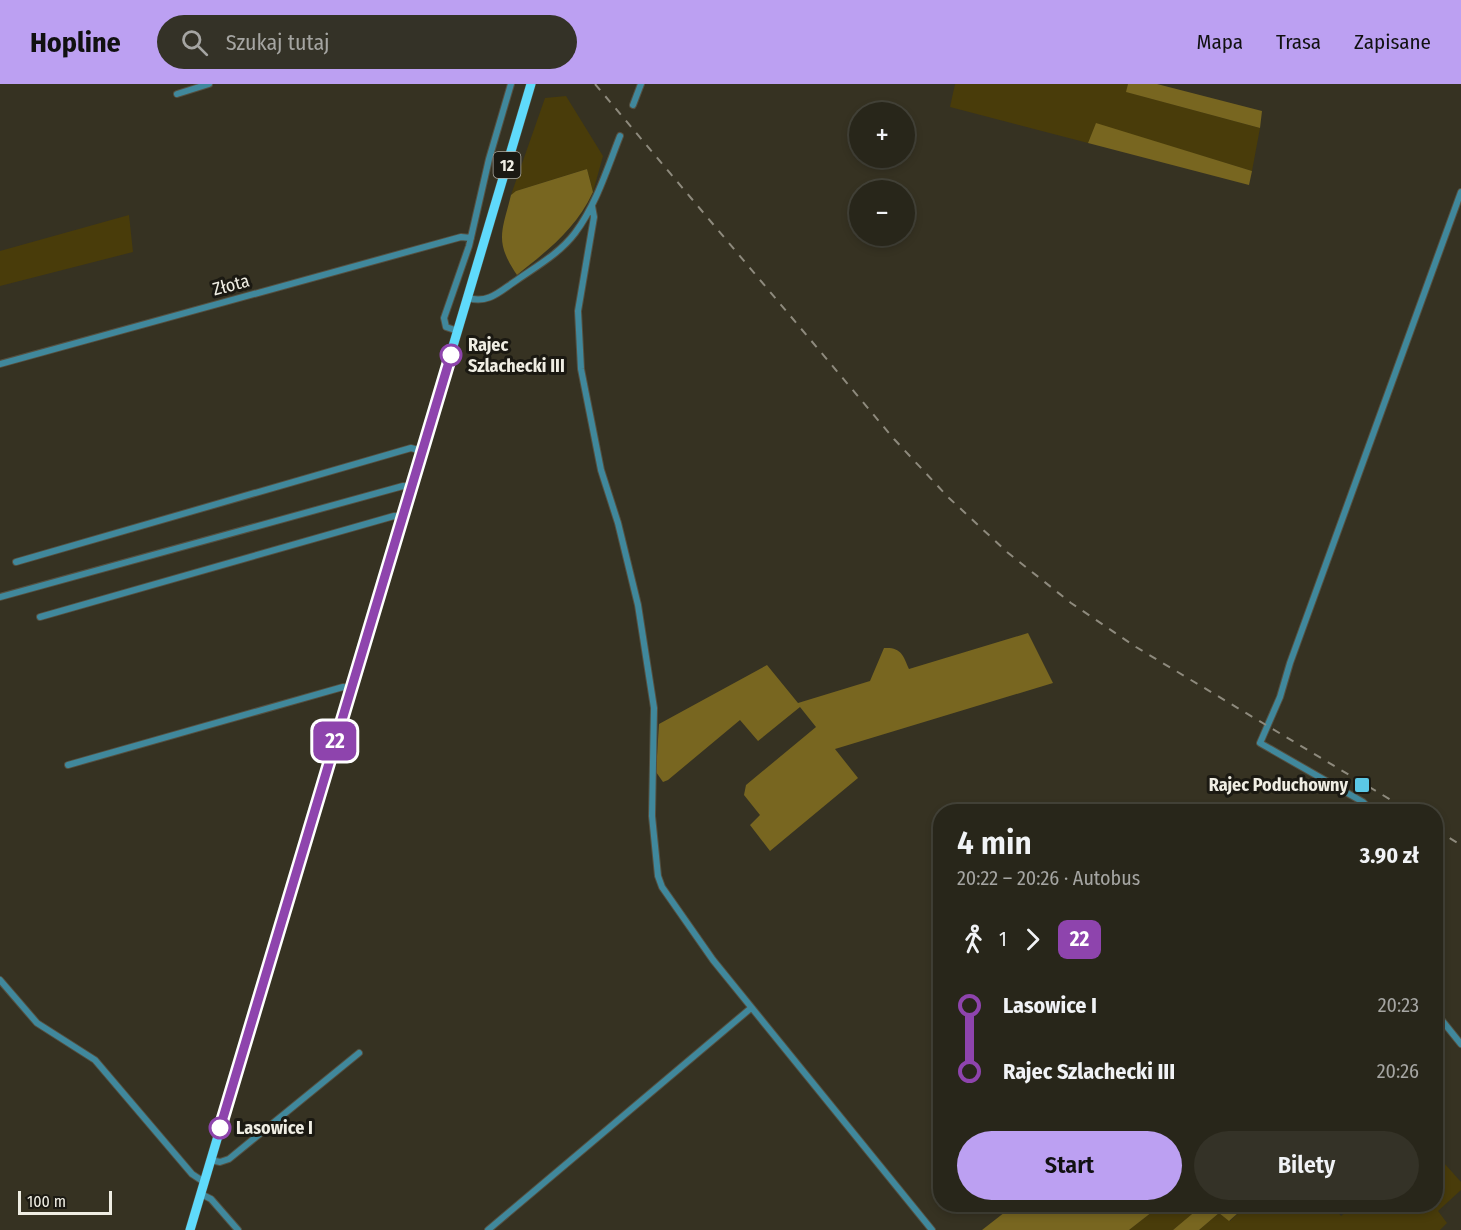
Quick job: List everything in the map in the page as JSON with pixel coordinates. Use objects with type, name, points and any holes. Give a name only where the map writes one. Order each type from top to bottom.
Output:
[{"type":"main road","name":"12","points":[[190,1230],[531,84]]},
{"type":"street","points":[[177,94],[209,84]]},
{"type":"street","points":[[458,331],[446,327],[444,318],[471,238],[489,159],[510,84]]},
{"type":"street","points":[[633,105],[641,84]]},
{"type":"street","points":[[468,298],[478,301],[492,297],[554,254],[574,234],[592,206],[620,136]]},
{"type":"street","points":[[1365,804],[1260,743],[1280,697],[1290,663],[1461,192]]},
{"type":"street","points":[[592,206],[594,217],[578,311],[580,369],[601,470],[618,523],[638,605],[654,708],[652,816],[658,876],[662,887],[685,923],[751,1008],[932,1230]]},
{"type":"street","name":"Złota","points":[[0,364],[461,237],[471,238]]},
{"type":"street","points":[[16,562],[411,448],[422,451]]},
{"type":"street","points":[[0,597],[403,486],[411,487]]},
{"type":"street","points":[[40,617],[394,516],[402,517]]},
{"type":"street","points":[[68,765],[320,693],[343,687],[351,688]]},
{"type":"street","points":[[0,980],[37,1023],[95,1060],[192,1174],[204,1182]]},
{"type":"street","points":[[489,1230],[751,1008]]},
{"type":"street","points":[[1443,1021],[1461,1044]]},
{"type":"street","points":[[211,1160],[220,1162],[229,1159],[359,1053]]},
{"type":"street","points":[[201,1194],[211,1199],[238,1230]]},
{"type":"shaded area","points":[[955,84],[1128,84],[1127,92],[1260,128],[1252,171],[1096,124],[1088,143],[950,107]]},
{"type":"shaded area","points":[[1128,84],[1157,84],[1262,111],[1260,128],[1126,92]]},
{"type":"shaded area","points":[[566,96],[603,156],[593,192],[587,169],[516,191],[511,195],[545,98]]},
{"type":"shaded area","points":[[1096,123],[1252,171],[1249,185],[1088,143]]},
{"type":"shaded area","points":[[587,169],[593,192],[586,205],[560,238],[517,275],[505,253],[502,236],[511,195],[516,191]]},
{"type":"shaded area","points":[[129,215],[133,252],[0,286],[0,251]]},
{"type":"shaded area","points":[[1028,633],[1053,683],[835,749],[858,778],[770,851],[750,825],[760,815],[744,795],[746,785],[816,727],[800,707],[758,741],[740,720],[668,780],[663,782],[656,772],[659,724],[767,665],[798,703],[870,681],[884,648],[894,649],[901,653],[909,669]]},
{"type":"shaded area","points":[[1443,1162],[1461,1182],[1461,1190],[1443,1206]]},
{"type":"shaded area","points":[[1005,1212],[1152,1212],[1129,1230],[982,1230]]},
{"type":"shaded area","points":[[1152,1212],[1195,1212],[1173,1230],[1129,1230]]},
{"type":"shaded area","points":[[1194,1212],[1239,1212],[1229,1221],[1219,1213],[1199,1230],[1173,1230]]},
{"type":"shaded area","points":[[1240,1212],[1338,1212],[1341,1216],[1346,1212],[1439,1212],[1447,1223],[1440,1230],[1199,1230],[1219,1213],[1230,1221]]},
{"type":"railway","points":[[595,84],[894,439],[948,497],[1007,552],[1071,603],[1136,647],[1398,804]]},
{"type":"railway","points":[[1443,834],[1461,845]]},
{"type":"bus line","name":"22","points":[[220,1128],[451,355]]},
{"type":"place","name":"Rajec Szlachecki III","points":[[451,355]]},
{"type":"place","name":"Rajec Poduchowny","points":[[1362,785]]},
{"type":"place","name":"Lasowice I","points":[[220,1128]]}]
